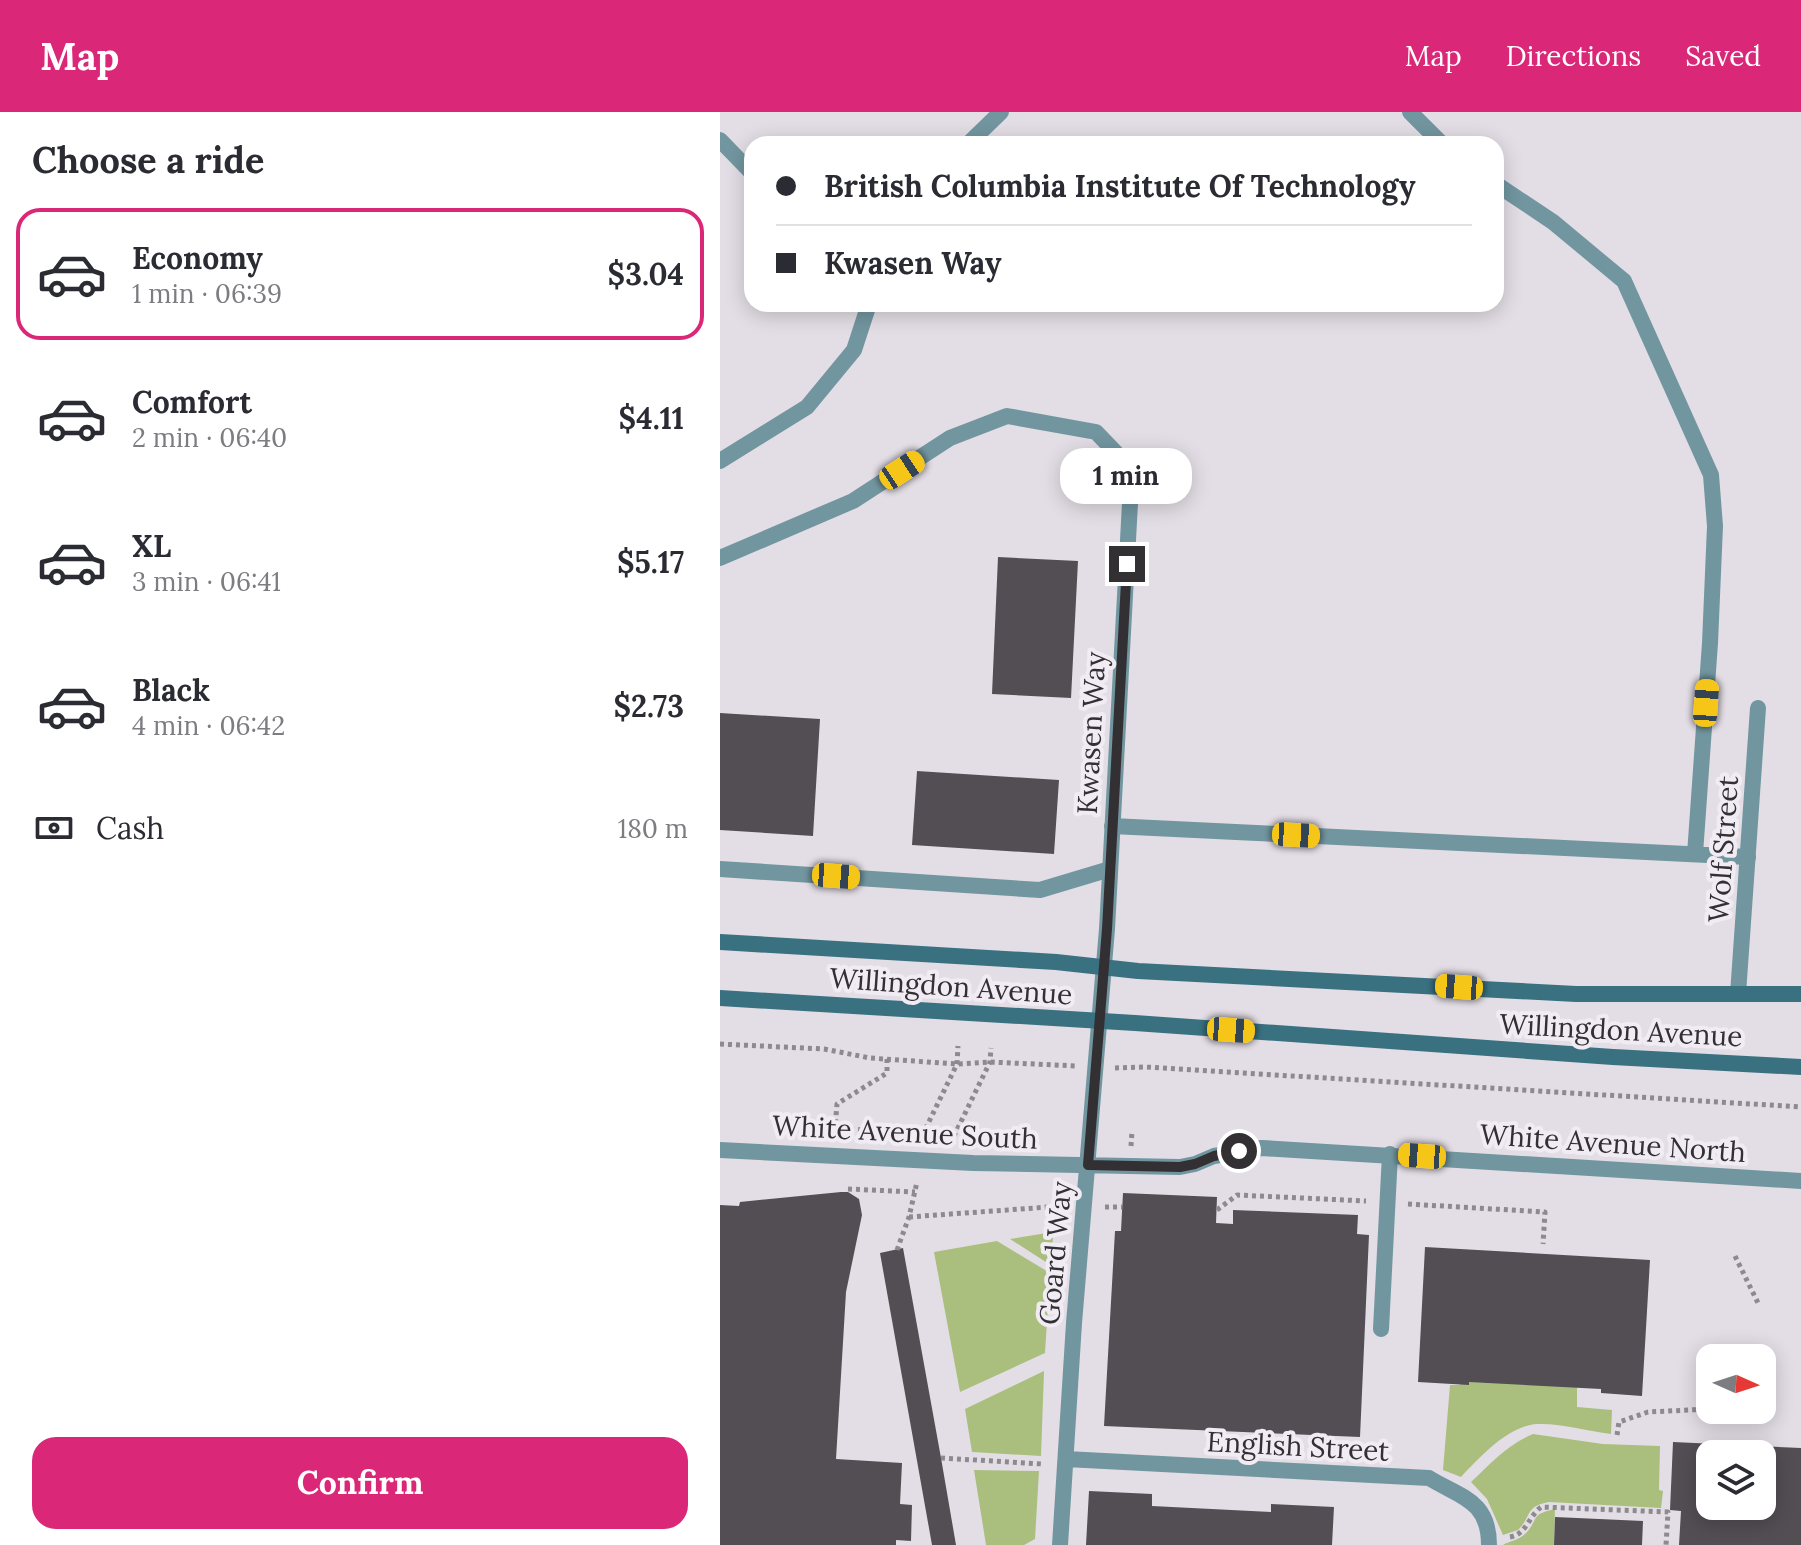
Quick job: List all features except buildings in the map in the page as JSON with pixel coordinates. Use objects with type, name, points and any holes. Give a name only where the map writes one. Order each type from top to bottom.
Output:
[{"type":"main road","name":"Willingdon Avenue","points":[[720,942],[1138,971],[1576,994],[1801,994]]},
{"type":"main road","name":"Willingdon Avenue","points":[[720,998],[1801,1067]]},
{"type":"street","points":[[976,136],[1001,112]]},
{"type":"street","points":[[1410,112],[1434,136]]},
{"type":"street","points":[[720,140],[744,165]]},
{"type":"street","points":[[1504,189],[1553,222],[1624,281],[1711,475],[1715,526],[1695,854]]},
{"type":"street","points":[[720,461],[807,407],[854,350],[866,312]]},
{"type":"street","name":"Kwasen Way","points":[[720,558],[853,501],[950,438],[1007,416],[1096,432],[1119,456],[1130,503],[1104,967]]},
{"type":"street","name":"Wolf Street","points":[[1738,994],[1758,708]]},
{"type":"street","points":[[1112,826],[1748,857]]},
{"type":"street","points":[[720,869],[1040,890],[1110,869]]},
{"type":"street","name":"Goard Way","points":[[1060,1545],[1104,967]]},
{"type":"street","name":"White Avenue North","points":[[1088,1165],[1180,1167],[1214,1156],[1262,1148],[1801,1181]]},
{"type":"street","name":"White Avenue South","points":[[720,1150],[973,1163],[1088,1165]]},
{"type":"street","points":[[1381,1329],[1390,1154]]},
{"type":"street","name":"English Street","points":[[1066,1462],[1429,1478],[1470,1499],[1481,1514],[1489,1543]]},
{"type":"path","points":[[720,1044],[824,1049],[887,1059],[957,1064],[1064,1065]]},
{"type":"path","points":[[922,1138],[957,1064],[958,1046]]},
{"type":"path","points":[[887,1059],[887,1073],[837,1104],[835,1128],[922,1138],[954,1136],[990,1062],[991,1048]]},
{"type":"path","points":[[1118,1068],[1145,1067],[1801,1107]]},
{"type":"path","points":[[852,1191],[915,1192],[897,1250]]},
{"type":"path","points":[[909,1217],[1057,1206],[1122,1207]]},
{"type":"path","points":[[1735,1256],[1759,1305]]},
{"type":"path","points":[[1617,1435],[1619,1422],[1648,1412],[1696,1410]]},
{"type":"path","points":[[941,1458],[1066,1462]]},
{"type":"path","points":[[1489,1543],[1517,1536],[1533,1513],[1541,1507],[1553,1506],[1668,1512],[1666,1545]]},
{"type":"green space","points":[[1053,1232],[1052,1266],[1010,1239]]},
{"type":"green space","points":[[997,1241],[1050,1273],[1045,1353],[960,1392],[934,1252]]},
{"type":"green space","points":[[1461,1369],[1577,1385],[1577,1407],[1612,1410],[1611,1434],[1555,1425],[1526,1426],[1505,1436],[1461,1477],[1443,1470],[1450,1385],[1460,1385]]},
{"type":"green space","points":[[1044,1371],[1041,1456],[972,1452],[965,1409]]},
{"type":"green space","points":[[1533,1434],[1603,1444],[1660,1446],[1661,1508],[1549,1502],[1532,1509],[1518,1530],[1503,1535],[1487,1499],[1471,1482],[1507,1449]]},
{"type":"green space","points":[[974,1470],[1039,1471],[1035,1539],[1024,1545],[986,1545]]},
{"type":"green space","points":[[1555,1509],[1554,1545],[1503,1545],[1524,1535],[1538,1515]]},
{"type":"route","points":[[1127,564],[1107,929],[1088,1165],[1180,1167],[1239,1151]]}]
